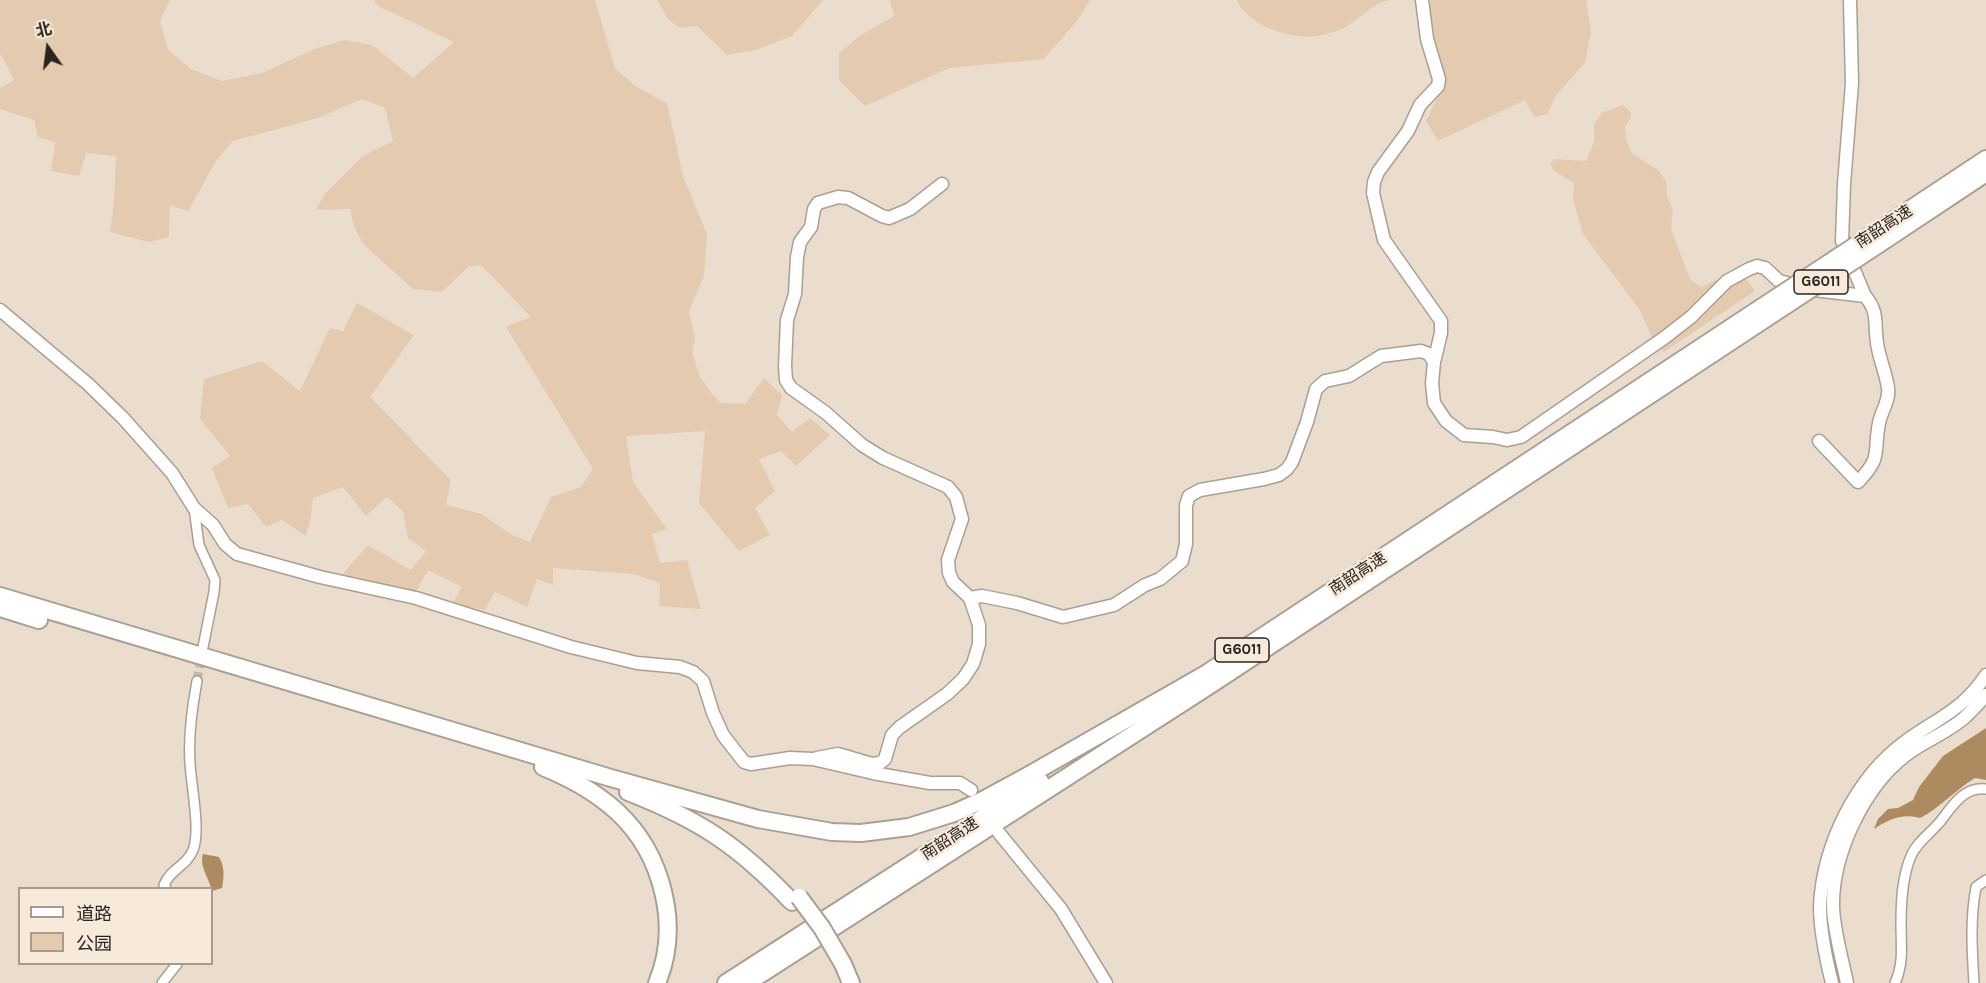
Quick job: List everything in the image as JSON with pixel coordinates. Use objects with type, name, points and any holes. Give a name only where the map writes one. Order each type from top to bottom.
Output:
[{"type":"highway","name":"南韶高速","points":[[1875,240],[1986,159]]},
{"type":"highway","name":"南韶高速","points":[[726,983],[1875,240],[1986,173]]},
{"type":"highway","name":"南韶高速","points":[[747,983],[1220,679],[1759,316]]},
{"type":"highway","points":[[0,596],[629,783],[759,819],[820,831],[861,833],[909,827],[954,813],[983,800],[1204,675]]},
{"type":"highway","points":[[0,608],[518,757],[626,791],[691,819],[720,837],[795,899]]},
{"type":"highway","points":[[518,757],[566,777],[598,796],[620,814],[657,866],[667,915],[668,941],[662,972],[657,983]]},
{"type":"highway","points":[[629,783],[707,819],[749,849],[795,899],[814,931],[851,983]]},
{"type":"highway","points":[[764,983],[904,889],[959,847]]},
{"type":"highway","points":[[839,965],[842,983]]},
{"type":"street","points":[[1422,0],[1427,39],[1439,79],[1438,86],[1420,105],[1408,131],[1384,162],[1374,182],[1373,193],[1384,240],[1441,321],[1432,383],[1434,403],[1446,421],[1464,435],[1513,440],[1664,338],[1699,310],[1727,281],[1749,268],[1757,266],[1765,268],[1779,281],[1814,290],[1865,296]]},
{"type":"street","points":[[1819,441],[1858,482],[1870,469],[1876,456],[1878,424],[1889,390],[1878,351],[1875,312],[1865,296],[1842,242],[1852,82],[1850,0]]},
{"type":"street","points":[[813,759],[838,754],[879,764],[885,759],[892,735],[947,694],[963,679],[973,664],[979,644],[979,625],[970,598],[953,582],[949,573],[948,560],[962,519],[956,497],[948,487],[899,467],[862,445],[826,413],[791,388],[786,380],[787,320],[795,294],[797,257],[800,242],[811,227],[814,209],[818,203],[838,197],[848,198],[889,218],[910,209],[942,184]]},
{"type":"street","points":[[0,310],[88,384],[123,418],[172,473],[194,508],[213,525],[225,544],[237,554],[320,578],[416,598],[571,647],[637,663],[680,667],[693,672],[703,681],[723,735],[744,762],[751,764],[790,758],[813,759],[873,774],[930,783],[960,783],[971,790]]},
{"type":"street","points":[[970,598],[982,596],[1017,603],[1063,617],[1103,608],[1124,600],[1146,585],[1160,579],[1182,561],[1186,544],[1186,505],[1189,496],[1200,490],[1271,477],[1287,469],[1305,428],[1316,389],[1325,381],[1349,376],[1381,356],[1421,351],[1429,354],[1434,362]]},
{"type":"street","points":[[194,508],[199,545],[215,580],[203,647]]},
{"type":"street","points":[[1832,983],[1820,908],[1822,885],[1829,858],[1843,821],[1856,796],[1877,768],[1905,742],[1954,711],[1972,694],[1986,675]]},
{"type":"street","points":[[165,887],[168,874],[187,860],[193,849],[194,807],[189,744],[197,681]]},
{"type":"street","points":[[1847,983],[1835,922],[1834,898],[1838,870],[1853,824],[1867,798],[1904,756],[1963,719],[1986,695]]},
{"type":"street","points":[[1895,983],[1903,960],[1902,907],[1910,857],[1915,848],[1932,832],[1958,799],[1971,789],[1986,789]]},
{"type":"street","points":[[999,833],[1061,909],[1106,983]]},
{"type":"street","points":[[1974,983],[1971,942],[1972,906],[1977,887],[1986,880]]},
{"type":"street","points":[[162,983],[176,965]]},
{"type":"green space","points":[[0,0],[170,0],[160,21],[168,50],[191,69],[222,81],[262,73],[317,48],[344,40],[372,45],[413,78],[454,42],[378,6],[374,0],[595,0],[615,68],[635,86],[667,103],[683,176],[707,234],[704,276],[689,312],[695,337],[692,352],[700,377],[721,403],[745,404],[764,378],[782,395],[777,415],[792,432],[810,418],[830,435],[796,466],[781,451],[759,459],[775,491],[755,508],[770,535],[739,551],[699,503],[705,431],[626,436],[633,482],[667,529],[652,534],[660,563],[687,560],[701,609],[659,606],[660,583],[634,574],[553,568],[553,585],[537,579],[527,607],[495,592],[485,610],[452,604],[462,587],[428,570],[416,592],[343,574],[368,545],[411,570],[426,551],[408,538],[403,511],[387,497],[366,516],[343,487],[313,498],[306,536],[282,520],[266,527],[248,504],[228,508],[212,468],[230,456],[200,419],[204,379],[262,361],[300,391],[330,328],[343,331],[357,303],[414,335],[370,397],[451,480],[446,505],[482,514],[510,534],[530,542],[551,497],[581,487],[593,469],[506,327],[531,317],[481,265],[469,266],[442,292],[413,289],[363,244],[354,226],[350,209],[316,210],[325,194],[364,155],[393,141],[385,108],[362,99],[318,118],[233,141],[216,161],[188,211],[170,205],[169,237],[149,242],[110,232],[116,156],[86,153],[79,176],[51,171],[55,142],[38,137],[34,120],[0,109],[0,88],[14,80],[0,53]]},
{"type":"green space","points":[[657,0],[823,0],[792,36],[756,50],[727,55],[697,26],[680,28],[668,19]]},
{"type":"green space","points":[[890,0],[1090,0],[1077,21],[1044,59],[949,68],[865,106],[839,80],[839,53],[861,35],[894,16]]},
{"type":"green space","points":[[1237,0],[1390,0],[1376,5],[1346,27],[1323,35],[1307,37],[1277,31],[1257,22],[1249,16]]},
{"type":"green space","points":[[1429,0],[1586,0],[1591,32],[1585,63],[1557,94],[1547,114],[1534,117],[1525,100],[1438,141],[1426,121],[1445,83],[1432,34]]},
{"type":"green space","points":[[1622,105],[1630,111],[1631,117],[1625,127],[1626,140],[1632,153],[1659,171],[1666,182],[1667,196],[1673,210],[1671,229],[1690,279],[1701,287],[1739,270],[1755,291],[1664,352],[1652,337],[1639,309],[1583,234],[1573,199],[1574,183],[1554,171],[1550,163],[1555,159],[1586,161],[1594,142],[1594,124],[1602,113]]},
{"type":"shaded area","points":[[1986,728],[1986,780],[1975,778],[1920,818],[1908,816],[1896,818],[1874,829],[1878,819],[1888,809],[1898,808],[1913,800],[1919,787],[1943,756]]},
{"type":"shaded area","points":[[203,854],[219,857],[224,872],[222,888],[213,891],[213,887],[210,887],[202,859]]},
{"type":"tunnel","points":[[197,681],[202,652]]}]
